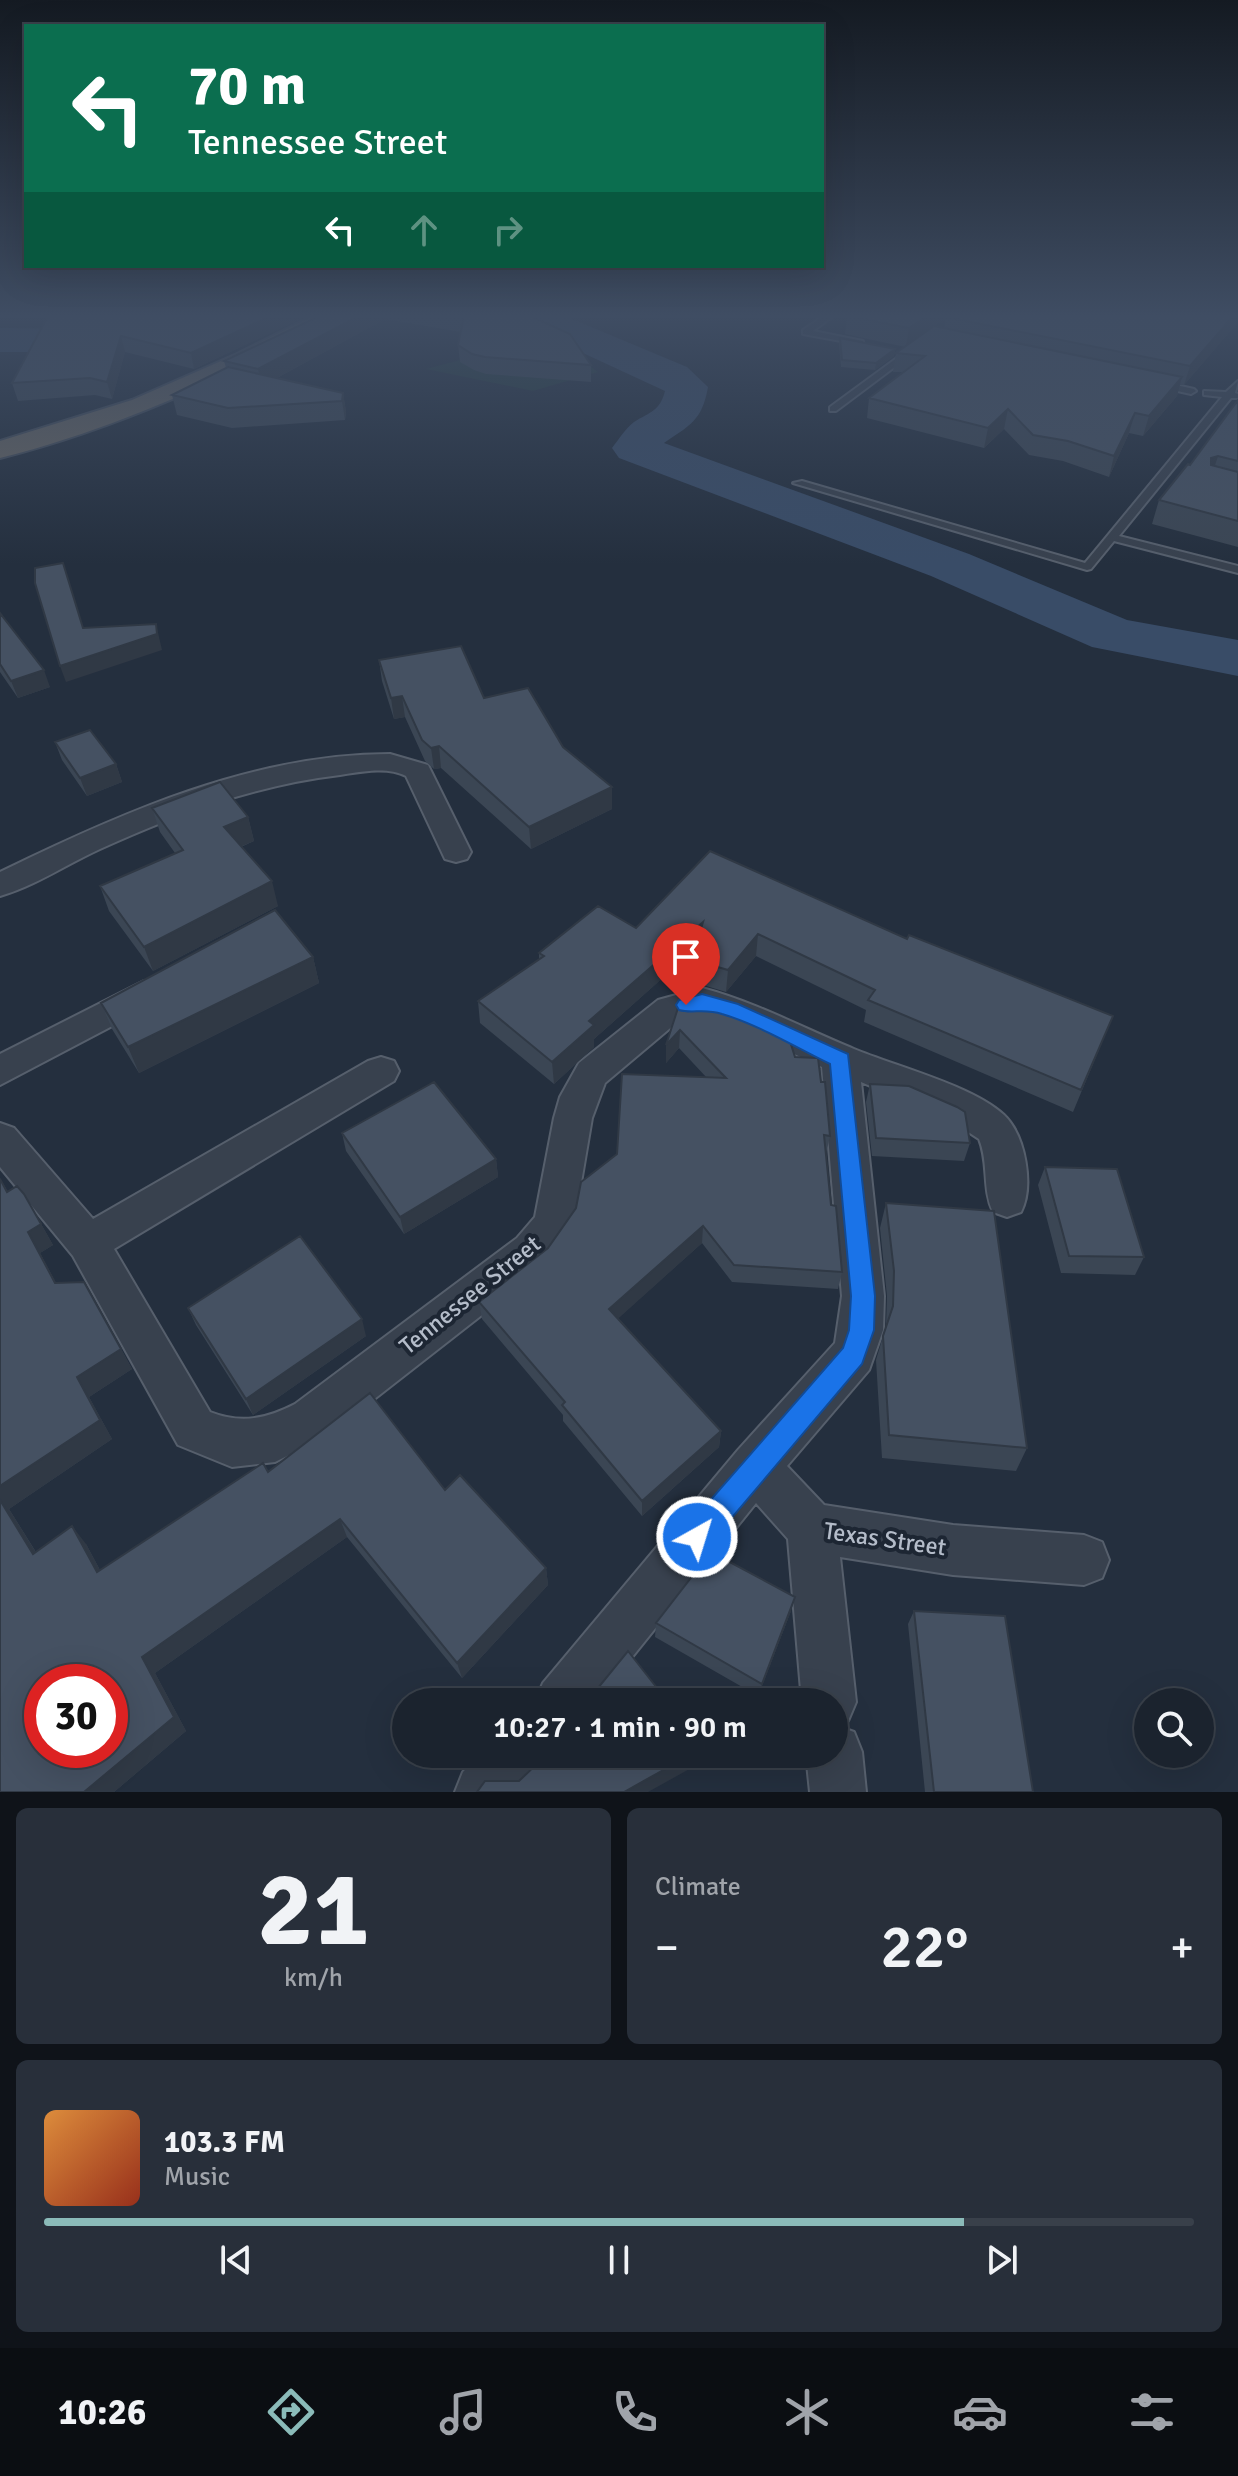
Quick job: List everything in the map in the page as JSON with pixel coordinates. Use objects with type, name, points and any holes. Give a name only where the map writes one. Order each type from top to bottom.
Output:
[{"type":"highway","points":[[0,437],[65,418],[119,398]]},
{"type":"highway","points":[[0,450],[158,398]]},
{"type":"street","points":[[0,885],[78,846],[248,782],[343,765],[406,763],[418,771],[456,852]]},
{"type":"street","points":[[0,1071],[167,982]]},
{"type":"street","name":"Tennessee Street","points":[[0,1139],[88,1243],[194,1429],[232,1444],[275,1439],[311,1420],[532,1251],[554,1224],[573,1118],[579,1097],[592,1073],[670,1009],[702,1001],[731,1009],[956,1107],[992,1127],[1004,1150],[1007,1200]]},
{"type":"street","points":[[573,1688],[755,1467],[853,1355],[861,1330],[863,1296],[840,1059]]},
{"type":"street","points":[[88,1243],[381,1071]]},
{"type":"street","points":[[755,1467],[812,1528]]},
{"type":"street","name":"Texas Street","points":[[828,1688],[812,1528],[953,1550],[1084,1560]]},
{"type":"street","points":[[483,1792],[506,1768]]},
{"type":"street","points":[[836,1768],[838,1792]]},
{"type":"lane","points":[[833,409],[848,398]]},
{"type":"lane","points":[[798,483],[1087,567],[1233,398]]},
{"type":"lane","points":[[1111,537],[1238,570]]},
{"type":"building","points":[[183,398],[342,398],[342,401],[228,408]]},
{"type":"building","points":[[869,398],[1165,398],[1149,416],[1135,413],[1114,456],[1068,441],[1033,435],[1008,409],[988,428]]},
{"type":"building","points":[[1238,400],[1238,461],[1218,456],[1211,458],[1211,465],[1238,472],[1238,521],[1159,500],[1190,465]]},
{"type":"building","points":[[63,563],[83,628],[156,624],[157,634],[60,666],[35,583],[35,568]]},
{"type":"building","points":[[0,613],[44,670],[11,681],[0,664]]},
{"type":"building","points":[[461,646],[484,698],[528,688],[563,747],[612,787],[529,827],[439,746],[431,748],[422,740],[402,696],[391,698],[379,660]]},
{"type":"building","points":[[90,730],[116,764],[80,778],[55,742]]},
{"type":"building","points":[[220,782],[248,817],[224,827],[272,881],[144,947],[100,886],[183,850],[152,808]]},
{"type":"building","points":[[710,851],[907,939],[909,935],[1113,1016],[1081,1090],[868,1000],[875,990],[758,934],[728,970],[704,963],[689,967],[703,922],[589,1021],[594,1025],[552,1062],[478,1001],[544,956],[539,953],[598,906],[636,928]]},
{"type":"building","points":[[275,910],[313,957],[128,1047],[101,1003]]},
{"type":"building","points":[[703,999],[788,1035],[795,1057],[818,1058],[821,1082],[825,1082],[830,1136],[824,1135],[831,1205],[836,1206],[842,1272],[734,1265],[703,1226],[609,1309],[721,1431],[642,1501],[562,1405],[565,1402],[479,1302],[548,1248],[576,1208],[581,1182],[617,1154],[622,1074],[726,1078],[680,1030],[666,1045],[678,1008]]},
{"type":"building","points":[[434,1082],[496,1159],[400,1217],[342,1133]]},
{"type":"building","points":[[870,1084],[909,1086],[957,1107],[965,1112],[970,1143],[876,1138]]},
{"type":"building","points":[[1045,1167],[1117,1169],[1144,1257],[1069,1256]]},
{"type":"building","points":[[0,1179],[7,1192],[17,1186],[41,1224],[28,1232],[55,1283],[84,1282],[121,1349],[77,1377],[100,1420],[0,1486]]},
{"type":"building","points":[[886,1203],[994,1211],[1027,1448],[889,1435],[883,1336],[893,1306],[894,1271]]},
{"type":"building","points":[[300,1236],[362,1319],[246,1399],[188,1308]]},
{"type":"building","points":[[370,1393],[445,1490],[460,1475],[546,1568],[457,1663],[340,1519],[142,1657],[174,1717],[128,1755],[128,1664],[24,1664],[24,1768],[113,1768],[84,1792],[0,1792],[0,1500],[33,1554],[72,1526],[97,1572],[263,1463],[268,1472]]},
{"type":"building","points":[[711,1552],[795,1597],[762,1684],[656,1623]]},
{"type":"building","points":[[914,1611],[1005,1616],[1033,1792],[934,1792]]},
{"type":"building","points":[[628,1651],[657,1688],[598,1688]]},
{"type":"building","points":[[533,1768],[667,1768],[624,1792],[477,1792],[485,1781],[519,1781]]},
{"type":"waterway","points":[[685,398],[673,419],[642,438],[635,448],[950,565],[1112,635],[1238,658]]},
{"type":"route","points":[[686,1005],[702,1001],[731,1009],[840,1059],[863,1296],[861,1330],[853,1355],[697,1537]]}]
